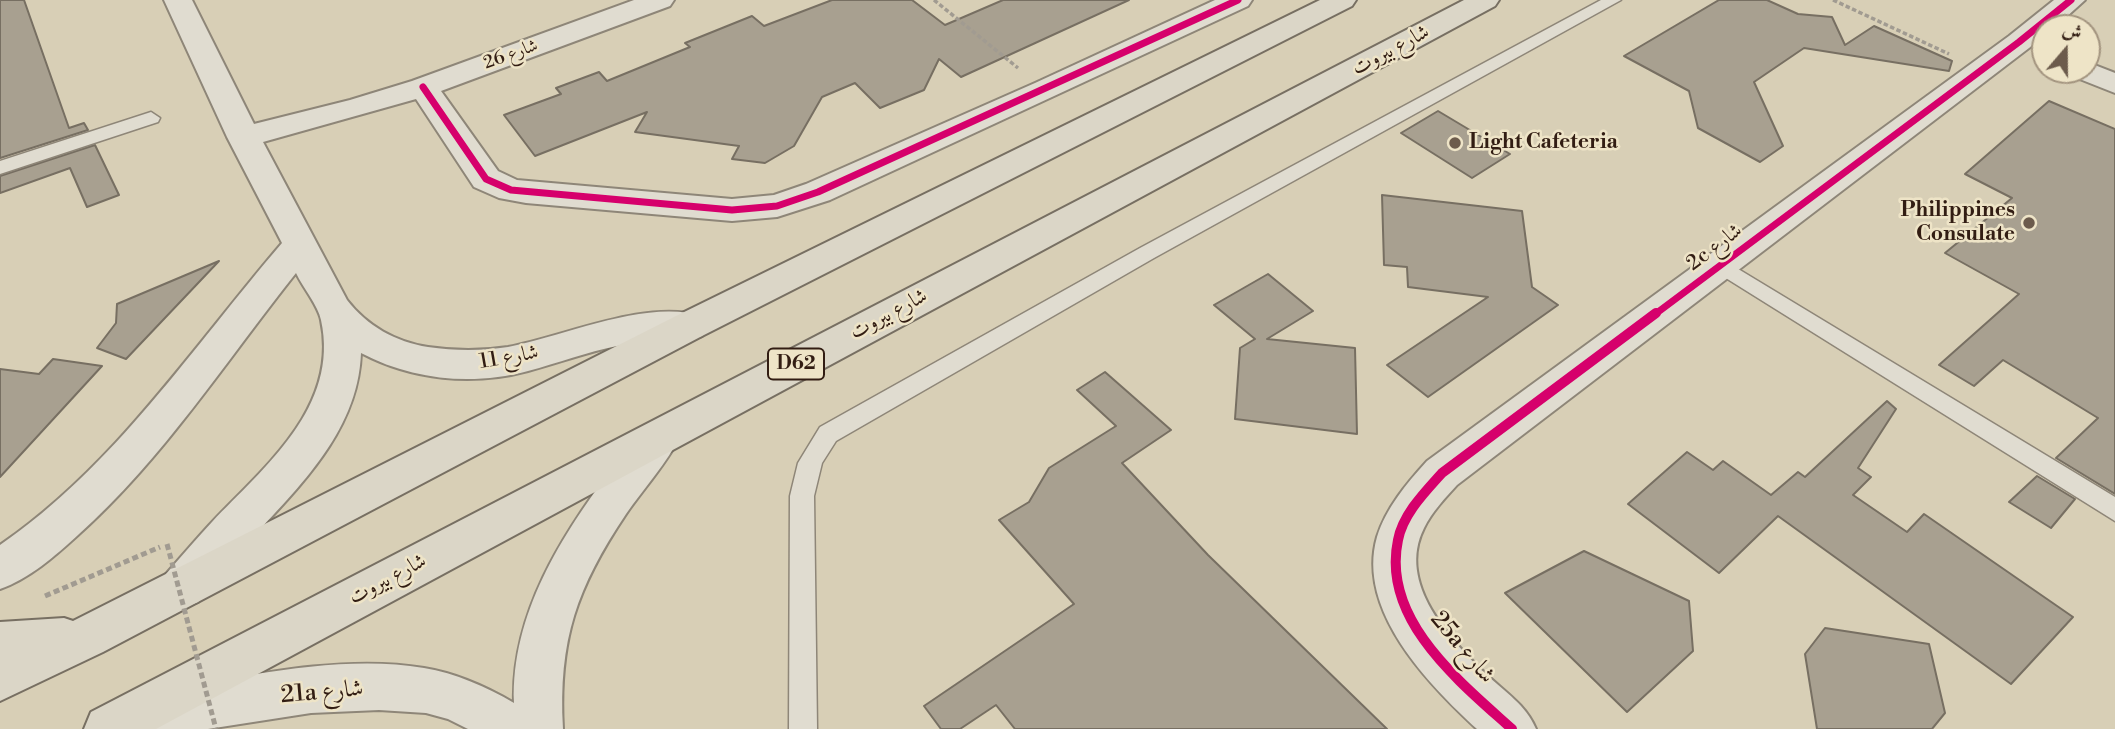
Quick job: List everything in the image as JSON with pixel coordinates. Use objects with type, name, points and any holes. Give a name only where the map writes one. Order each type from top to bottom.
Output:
[{"type":"main road","points":[[0,678],[181,589],[689,326],[1342,0]]},
{"type":"main road","name":"شارع بيروت","points":[[117,724],[1485,0]]},
{"type":"main road","points":[[0,643],[87,637]]},
{"type":"street","name":"شارع 11","points":[[178,0],[249,149],[339,317],[359,334],[399,354],[442,364],[475,365],[512,361],[608,334],[689,326]]},
{"type":"street","name":"شارع 26","points":[[249,149],[660,0]]},
{"type":"street","points":[[423,87],[478,171],[497,185],[526,192],[732,210],[777,206],[818,192],[1238,0]]},
{"type":"street","name":"2c شارع","points":[[2060,14],[2071,0]]},
{"type":"street","name":"2c شارع","points":[[1398,540],[1409,514],[1443,473],[1982,69],[2031,48]]},
{"type":"street","points":[[0,570],[68,520],[119,472],[300,245]]},
{"type":"street","name":"شارع 11","points":[[181,589],[291,469],[315,435],[331,402],[340,371],[342,343],[339,317]]},
{"type":"street","points":[[539,729],[536,706],[538,661],[548,618],[565,576],[609,506],[661,435]]},
{"type":"street","name":"25a شارع","points":[[1398,540],[1395,569],[1402,600],[1420,635],[1458,679],[1512,729]]},
{"type":"street","name":"21a شارع","points":[[117,724],[303,693],[391,688],[415,689],[464,703],[511,729]]},
{"type":"lane","points":[[803,729],[802,496],[808,463],[816,447],[828,434],[1147,253],[1613,0]]},
{"type":"lane","points":[[0,168],[151,118]]},
{"type":"lane","points":[[1720,265],[2115,510]]},
{"type":"path","points":[[934,0],[1046,90]]},
{"type":"path","points":[[1833,0],[1982,69]]},
{"type":"path","points":[[36,600],[167,544],[216,729]]},
{"type":"building","points":[[0,0],[24,0],[69,128],[84,123],[88,130],[0,158]]},
{"type":"building","points":[[832,0],[912,0],[945,25],[1003,0],[1129,0],[961,77],[939,59],[924,90],[880,108],[855,83],[822,97],[794,146],[765,163],[732,159],[739,146],[635,132],[647,112],[535,156],[504,115],[561,94],[556,88],[599,72],[607,81],[690,47],[685,43],[752,16],[764,26]]},
{"type":"building","points":[[1719,0],[1767,0],[1798,14],[1832,17],[1845,45],[1874,26],[1952,61],[1949,71],[1804,48],[1754,82],[1783,146],[1760,162],[1698,128],[1689,91],[1624,56]]},
{"type":"building","points":[[2049,101],[2115,129],[2115,494],[2056,458],[2098,418],[2003,360],[1974,386],[1939,365],[2019,294],[1945,253],[2012,198],[1965,174]]},
{"type":"building","name":"Light Cafeteria","points":[[1438,111],[1510,154],[1472,178],[1401,133]]},
{"type":"building","points":[[95,145],[119,195],[87,207],[70,168],[0,193],[0,176]]},
{"type":"building","points":[[1382,195],[1522,211],[1532,287],[1558,305],[1428,397],[1387,365],[1488,297],[1408,287],[1407,267],[1384,265]]},
{"type":"building","points":[[219,261],[126,359],[97,348],[116,323],[117,304]]},
{"type":"building","points":[[1268,274],[1313,311],[1267,339],[1355,348],[1357,434],[1235,419],[1240,348],[1255,339],[1214,305]]},
{"type":"building","points":[[53,359],[102,366],[0,477],[0,369],[39,374]]},
{"type":"building","points":[[1105,372],[1171,430],[1122,463],[1208,555],[1387,729],[1015,729],[996,705],[960,729],[941,729],[924,706],[1074,604],[999,520],[1029,502],[1049,468],[1116,426],[1077,390]]},
{"type":"building","points":[[1887,401],[1896,409],[1858,468],[1871,477],[1853,495],[1907,532],[1924,514],[2073,617],[2011,684],[1778,516],[1719,573],[1628,504],[1687,452],[1713,470],[1723,461],[1771,495],[1798,472],[1805,477]]},
{"type":"building","points":[[2037,476],[2075,499],[2051,528],[2009,502]]},
{"type":"building","points":[[1584,551],[1689,601],[1693,651],[1627,712],[1505,593]]},
{"type":"building","points":[[1825,628],[1929,644],[1945,713],[1932,729],[1817,729],[1805,654]]},
{"type":"cycle path","points":[[423,87],[486,179],[511,190],[732,210],[777,206],[818,192],[1238,0]]},
{"type":"cycle path","points":[[1512,729],[1449,670],[1413,622],[1401,596],[1395,568],[1398,540],[1405,521],[1422,496],[1442,473],[2019,42],[2071,0]]},
{"type":"place","name":"Light Cafeteria","points":[[1455,143]]},
{"type":"place","name":"Philippines Consulate","points":[[2029,223]]}]
